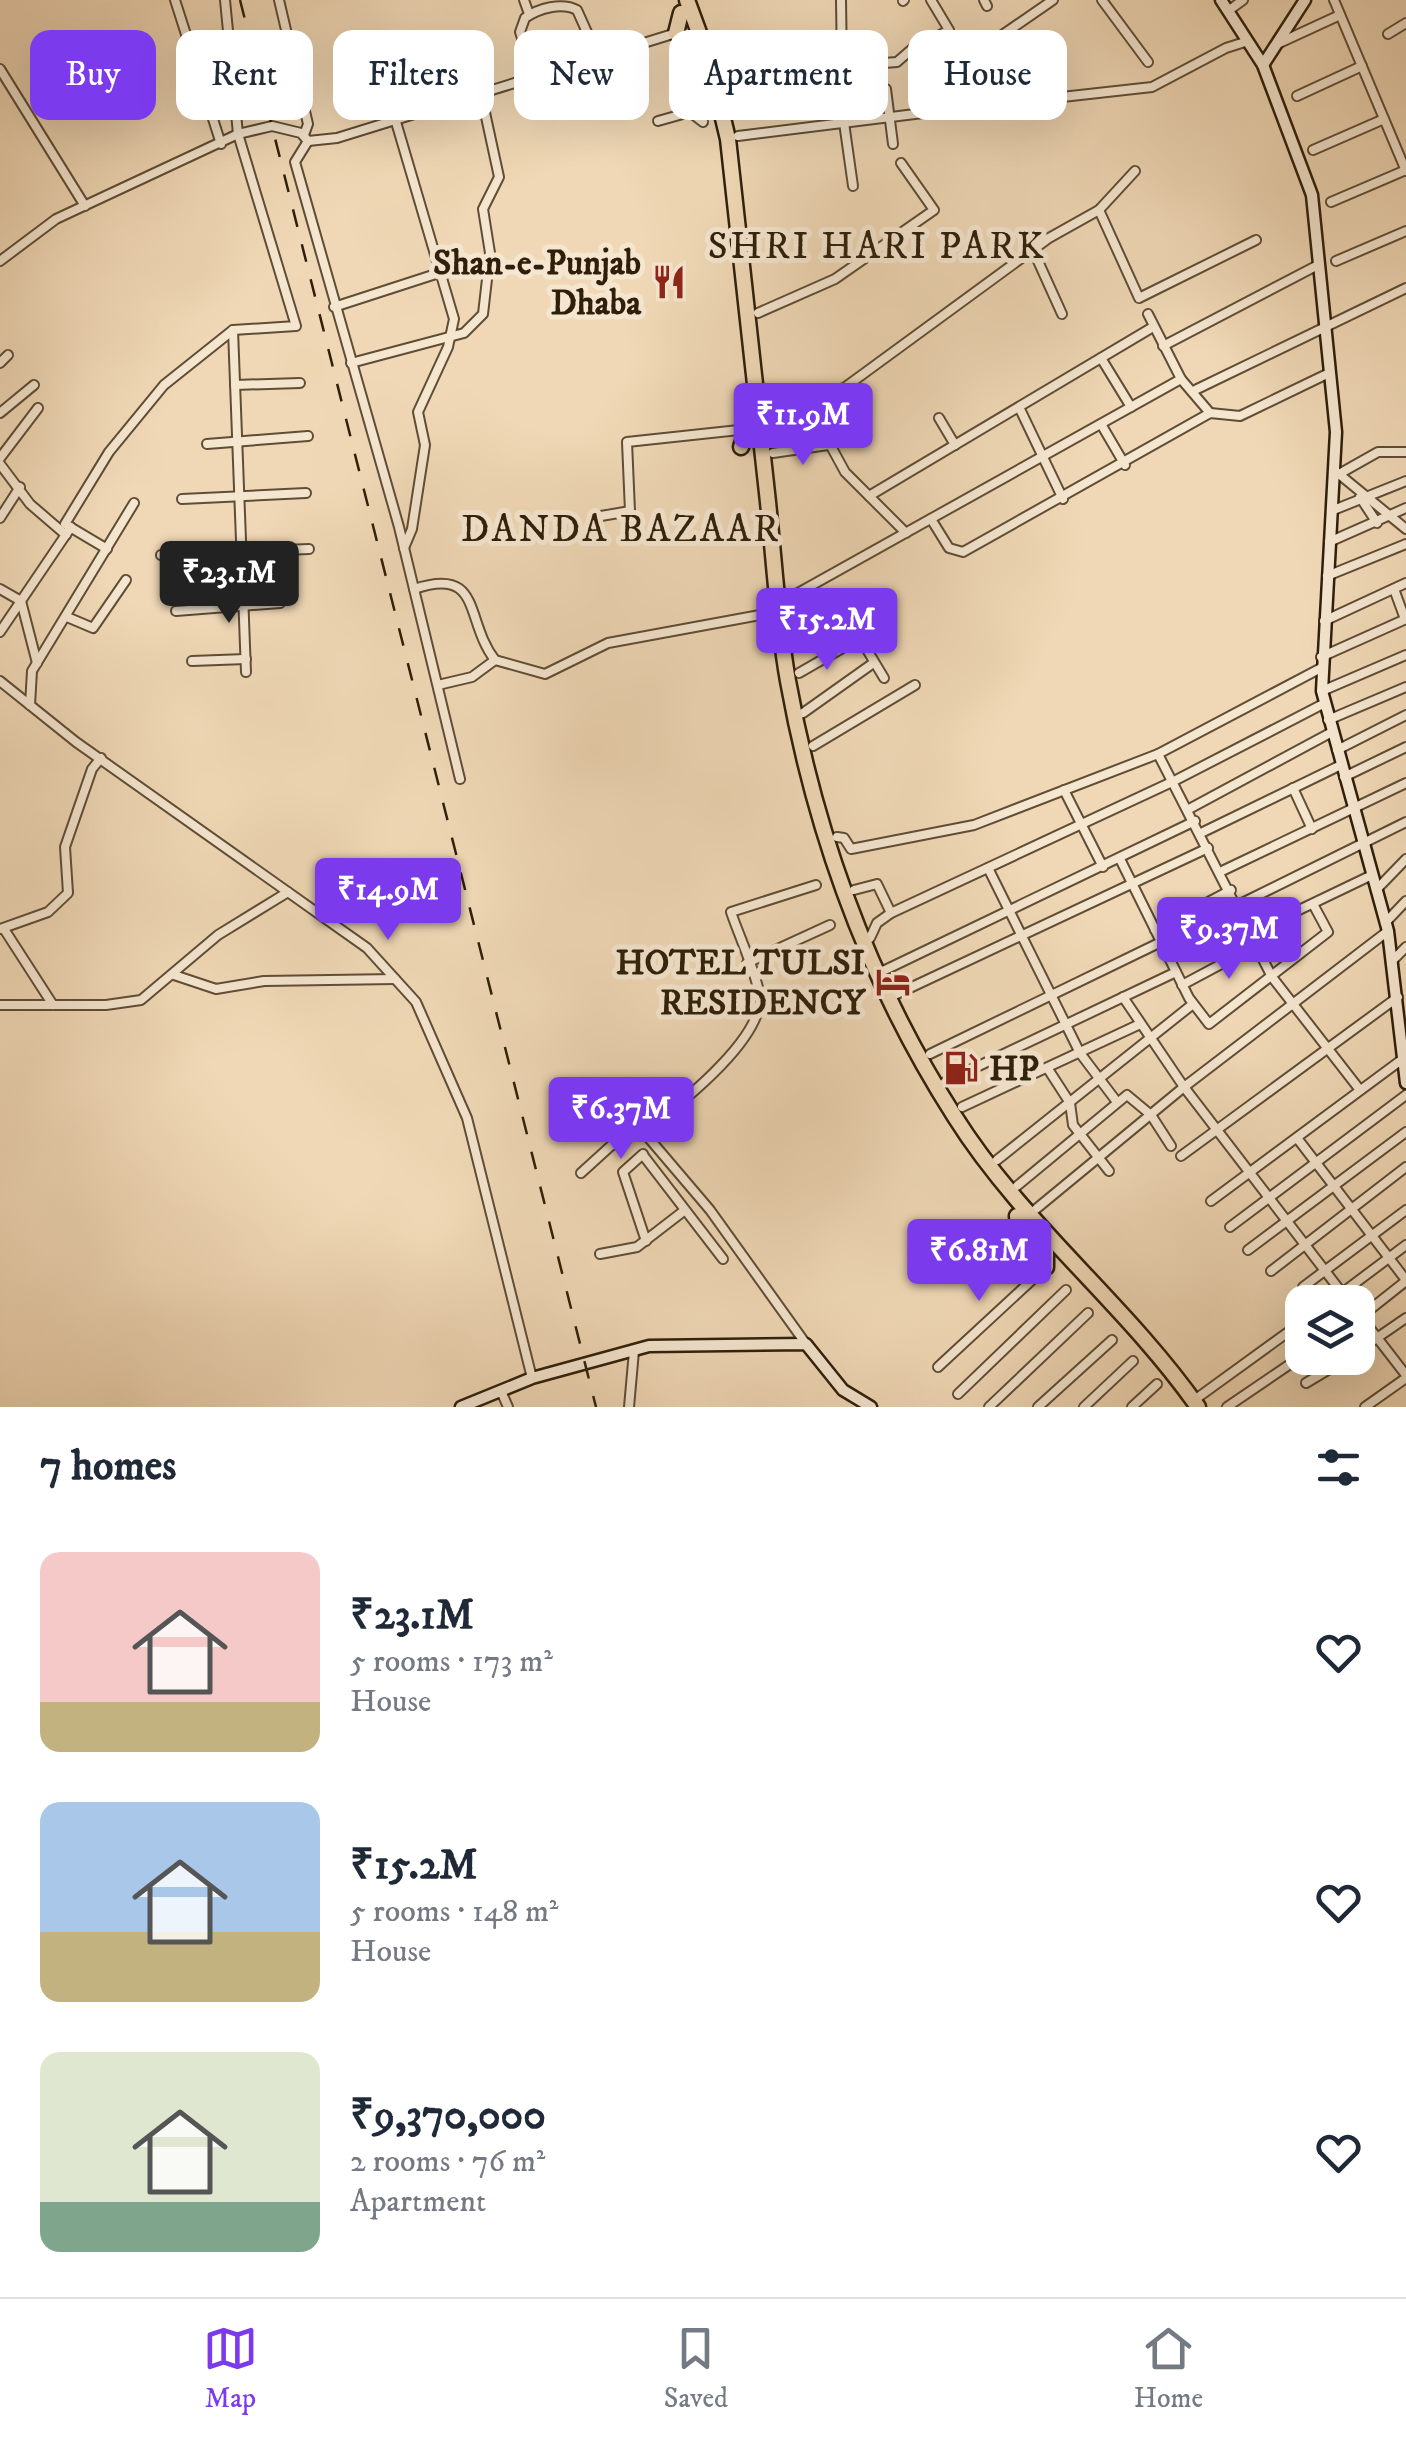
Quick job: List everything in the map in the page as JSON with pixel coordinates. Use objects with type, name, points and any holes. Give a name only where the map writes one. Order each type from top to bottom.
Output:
[{"type":"highway","points":[[677,30],[684,6]]},
{"type":"highway","points":[[684,6],[709,60],[734,133],[794,679],[816,806],[891,995],[957,1121],[1051,1249],[1195,1404]]},
{"type":"highway","points":[[741,447],[744,428]]},
{"type":"highway","points":[[845,862],[848,890]]},
{"type":"highway","points":[[885,970],[891,995]]},
{"type":"highway","points":[[1018,1216],[1019,1236]]},
{"type":"highway","points":[[1046,1268],[1051,1249]]},
{"type":"street","points":[[175,0],[220,144]]},
{"type":"street","points":[[68,531],[65,524],[109,452],[164,385],[233,330],[296,326],[238,134],[226,0]]},
{"type":"street","points":[[278,0],[308,124],[295,162],[404,548],[460,779]]},
{"type":"street","points":[[524,0],[530,14]]},
{"type":"street","points":[[840,0],[840,30]]},
{"type":"street","points":[[932,0],[948,30]]},
{"type":"street","points":[[1012,30],[1053,0]]},
{"type":"street","points":[[1102,0],[1148,62]]},
{"type":"street","points":[[1221,0],[1263,65],[1312,195],[1327,374],[1336,432],[1321,663],[1323,697],[1386,927],[1401,997],[1406,1083]]},
{"type":"street","points":[[1228,11],[1243,0]]},
{"type":"street","points":[[1263,65],[1305,0]]},
{"type":"street","points":[[1331,202],[1406,171],[1402,152],[1334,0]]},
{"type":"street","points":[[530,14],[574,7],[585,30]]},
{"type":"street","points":[[521,30],[530,14]]},
{"type":"street","points":[[1276,44],[1340,15]]},
{"type":"street","points":[[1388,34],[1406,24]]},
{"type":"street","points":[[1067,97],[1152,88],[1226,48],[1248,41]]},
{"type":"street","points":[[1297,96],[1362,66]]},
{"type":"street","points":[[0,69],[85,206]]},
{"type":"street","points":[[658,121],[690,112],[703,122]]},
{"type":"street","points":[[893,144],[888,116],[908,114]]},
{"type":"street","points":[[1313,150],[1384,119]]},
{"type":"street","points":[[0,261],[56,219],[238,134],[272,126],[306,138],[402,120]]},
{"type":"street","points":[[351,362],[473,329],[487,304],[490,254],[482,209],[499,177],[487,120]]},
{"type":"street","points":[[734,133],[857,120]]},
{"type":"street","points":[[396,122],[453,309],[452,335],[418,412],[425,445],[412,529],[404,548]]},
{"type":"street","points":[[842,122],[853,186]]},
{"type":"street","points":[[754,313],[834,279],[934,210],[901,164]]},
{"type":"street","points":[[768,442],[825,392],[844,388],[1033,250],[1099,210],[1136,171]]},
{"type":"street","points":[[1099,210],[1140,298],[1256,240]]},
{"type":"street","points":[[1336,261],[1406,232]]},
{"type":"street","points":[[1033,250],[1062,314]]},
{"type":"street","points":[[1164,346],[1318,264]]},
{"type":"street","points":[[334,307],[442,272]]},
{"type":"street","points":[[1193,391],[1406,288]]},
{"type":"street","points":[[1148,314],[1182,379],[1210,414]]},
{"type":"street","points":[[869,496],[1153,328]]},
{"type":"street","points":[[233,330],[246,672]]},
{"type":"street","points":[[0,363],[8,355]]},
{"type":"street","points":[[1101,358],[1130,407]]},
{"type":"street","points":[[931,519],[950,548],[963,552],[1125,465],[1210,414],[1240,416],[1327,374]]},
{"type":"street","points":[[790,598],[1182,379]]},
{"type":"street","points":[[235,385],[300,383]]},
{"type":"street","points":[[0,413],[34,385]]},
{"type":"street","points":[[808,404],[844,472],[906,533]]},
{"type":"street","points":[[1019,407],[1062,499]]},
{"type":"street","points":[[38,408],[0,461],[30,504],[68,531],[107,549]]},
{"type":"street","points":[[939,418],[954,445]]},
{"type":"street","points":[[1101,424],[1125,465]]},
{"type":"street","points":[[601,516],[630,511],[627,442],[744,428]]},
{"type":"street","points":[[207,444],[308,436]]},
{"type":"street","points":[[768,442],[828,445]]},
{"type":"street","points":[[1336,472],[1378,452],[1401,452],[1406,462]]},
{"type":"street","points":[[1336,472],[1406,529]]},
{"type":"street","points":[[1332,511],[1406,481]]},
{"type":"street","points":[[0,518],[20,487]]},
{"type":"street","points":[[182,498],[306,494]]},
{"type":"street","points":[[1363,496],[1377,524]]},
{"type":"street","points":[[30,705],[32,671],[134,503]]},
{"type":"street","points":[[1329,542],[1394,517],[1406,508]]},
{"type":"street","points":[[0,632],[68,531]]},
{"type":"street","points":[[1327,576],[1406,544]]},
{"type":"street","points":[[161,555],[309,549]]},
{"type":"street","points":[[67,617],[93,628],[126,580]]},
{"type":"street","points":[[414,589],[439,581],[456,584],[466,595],[495,660]]},
{"type":"street","points":[[1324,620],[1406,583]]},
{"type":"street","points":[[0,589],[21,600],[37,663]]},
{"type":"street","points":[[837,837],[844,838],[850,849],[974,825],[1158,754],[1406,619],[1394,590]]},
{"type":"street","points":[[176,611],[280,603]]},
{"type":"street","points":[[495,660],[544,674],[608,643],[760,615]]},
{"type":"street","points":[[794,679],[860,638],[872,664],[884,678]]},
{"type":"street","points":[[870,938],[877,922],[891,913],[1174,781],[1406,655]]},
{"type":"street","points":[[192,661],[246,658]]},
{"type":"street","points":[[438,685],[472,677],[495,660]]},
{"type":"street","points":[[804,713],[872,664]]},
{"type":"street","points":[[1,683],[367,948],[416,1002],[466,1118],[532,1378]]},
{"type":"street","points":[[813,746],[915,685]]},
{"type":"street","points":[[1189,809],[1330,726],[1406,687]]},
{"type":"street","points":[[1337,750],[1406,716]]},
{"type":"street","points":[[1201,833],[1294,788],[1406,747]]},
{"type":"street","points":[[1158,754],[1232,890],[1272,977],[1360,1090]]},
{"type":"street","points":[[53,1005],[2,929],[48,912],[68,893],[65,848],[92,769],[101,758]]},
{"type":"street","points":[[1222,871],[1406,783]]},
{"type":"street","points":[[1294,788],[1312,829]]},
{"type":"street","points":[[1064,790],[1103,867]]},
{"type":"street","points":[[885,970],[1195,821]]},
{"type":"street","points":[[1238,904],[1406,822]]},
{"type":"street","points":[[891,995],[1208,848]]},
{"type":"street","points":[[1120,859],[1182,985],[1209,1024],[1328,932],[1313,904]]},
{"type":"street","points":[[1376,890],[1406,859]]},
{"type":"street","points":[[988,868],[1080,1053],[1117,1102]]},
{"type":"street","points":[[1252,934],[1372,875]]},
{"type":"street","points":[[644,1132],[729,1055],[753,1025],[760,997],[730,912],[816,884]]},
{"type":"street","points":[[848,890],[876,884],[891,913]]},
{"type":"street","points":[[1155,930],[1232,890]]},
{"type":"street","points":[[0,1005],[132,1003],[174,976],[218,935],[288,892]]},
{"type":"street","points":[[1036,1209],[1386,927],[1406,901]]},
{"type":"street","points":[[1169,958],[1244,918]]},
{"type":"street","points":[[747,963],[830,925]]},
{"type":"street","points":[[930,1054],[1161,942]]},
{"type":"street","points":[[1182,985],[1257,945]]},
{"type":"street","points":[[1392,961],[1406,947]]},
{"type":"street","points":[[945,1082],[1176,972]]},
{"type":"street","points":[[174,976],[216,989],[255,982],[395,978]]},
{"type":"street","points":[[1123,997],[1149,1040],[1335,1285]]},
{"type":"street","points":[[1181,1156],[1326,1047],[1401,997]]},
{"type":"street","points":[[997,1160],[1193,1004]]},
{"type":"street","points":[[962,1108],[1138,1025]]},
{"type":"street","points":[[1211,1201],[1360,1090],[1404,1050]]},
{"type":"street","points":[[1048,1069],[1070,1103],[1073,1125],[1109,1172]]},
{"type":"street","points":[[1017,1186],[1130,1094],[1171,1146]]},
{"type":"street","points":[[1230,1227],[1406,1095]]},
{"type":"street","points":[[582,1172],[636,1123],[710,1210],[843,1390],[871,1407]]},
{"type":"street","points":[[1248,1250],[1406,1132]]},
{"type":"street","points":[[1297,1138],[1406,1280],[1375,1303]]},
{"type":"street","points":[[646,1242],[622,1172],[654,1144]]},
{"type":"street","points":[[643,1154],[723,1259]]},
{"type":"street","points":[[1271,1271],[1406,1167]]},
{"type":"street","points":[[600,1254],[646,1242],[685,1210]]},
{"type":"street","points":[[1305,1285],[1406,1210]]},
{"type":"street","points":[[985,1270],[1019,1236]]},
{"type":"street","points":[[1354,1285],[1406,1245]]},
{"type":"street","points":[[938,1368],[1046,1268]]},
{"type":"street","points":[[958,1394],[1066,1290]]},
{"type":"street","points":[[989,1407],[1088,1314]]},
{"type":"street","points":[[1377,1339],[1406,1318]]},
{"type":"street","points":[[1195,1404],[1285,1335]]},
{"type":"street","points":[[1364,1407],[1406,1376],[1375,1337]]},
{"type":"street","points":[[1038,1407],[1112,1340]]},
{"type":"street","points":[[462,1407],[532,1378],[634,1351],[726,1342],[806,1344]]},
{"type":"street","points":[[629,1407],[634,1351]]},
{"type":"street","points":[[1084,1407],[1133,1361]]},
{"type":"street","points":[[1227,1407],[1285,1368]]},
{"type":"street","points":[[1306,1383],[1319,1375]]},
{"type":"street","points":[[1132,1407],[1158,1384]]},
{"type":"street","points":[[501,1391],[508,1407]]},
{"type":"railway","points":[[240,0],[596,1407]]},
{"type":"place","name":"Shan-e-Punjab Dhaba","points":[[669,282]]},
{"type":"place","name":"HOTEL TULSI RESIDENCY","points":[[893,982]]},
{"type":"place","name":"HP","points":[[961,1068]]},
{"type":"district","name":"SHRI HARI PARK","points":[[877,245]]},
{"type":"district","name":"DANDA BAZAAR","points":[[621,528]]}]
